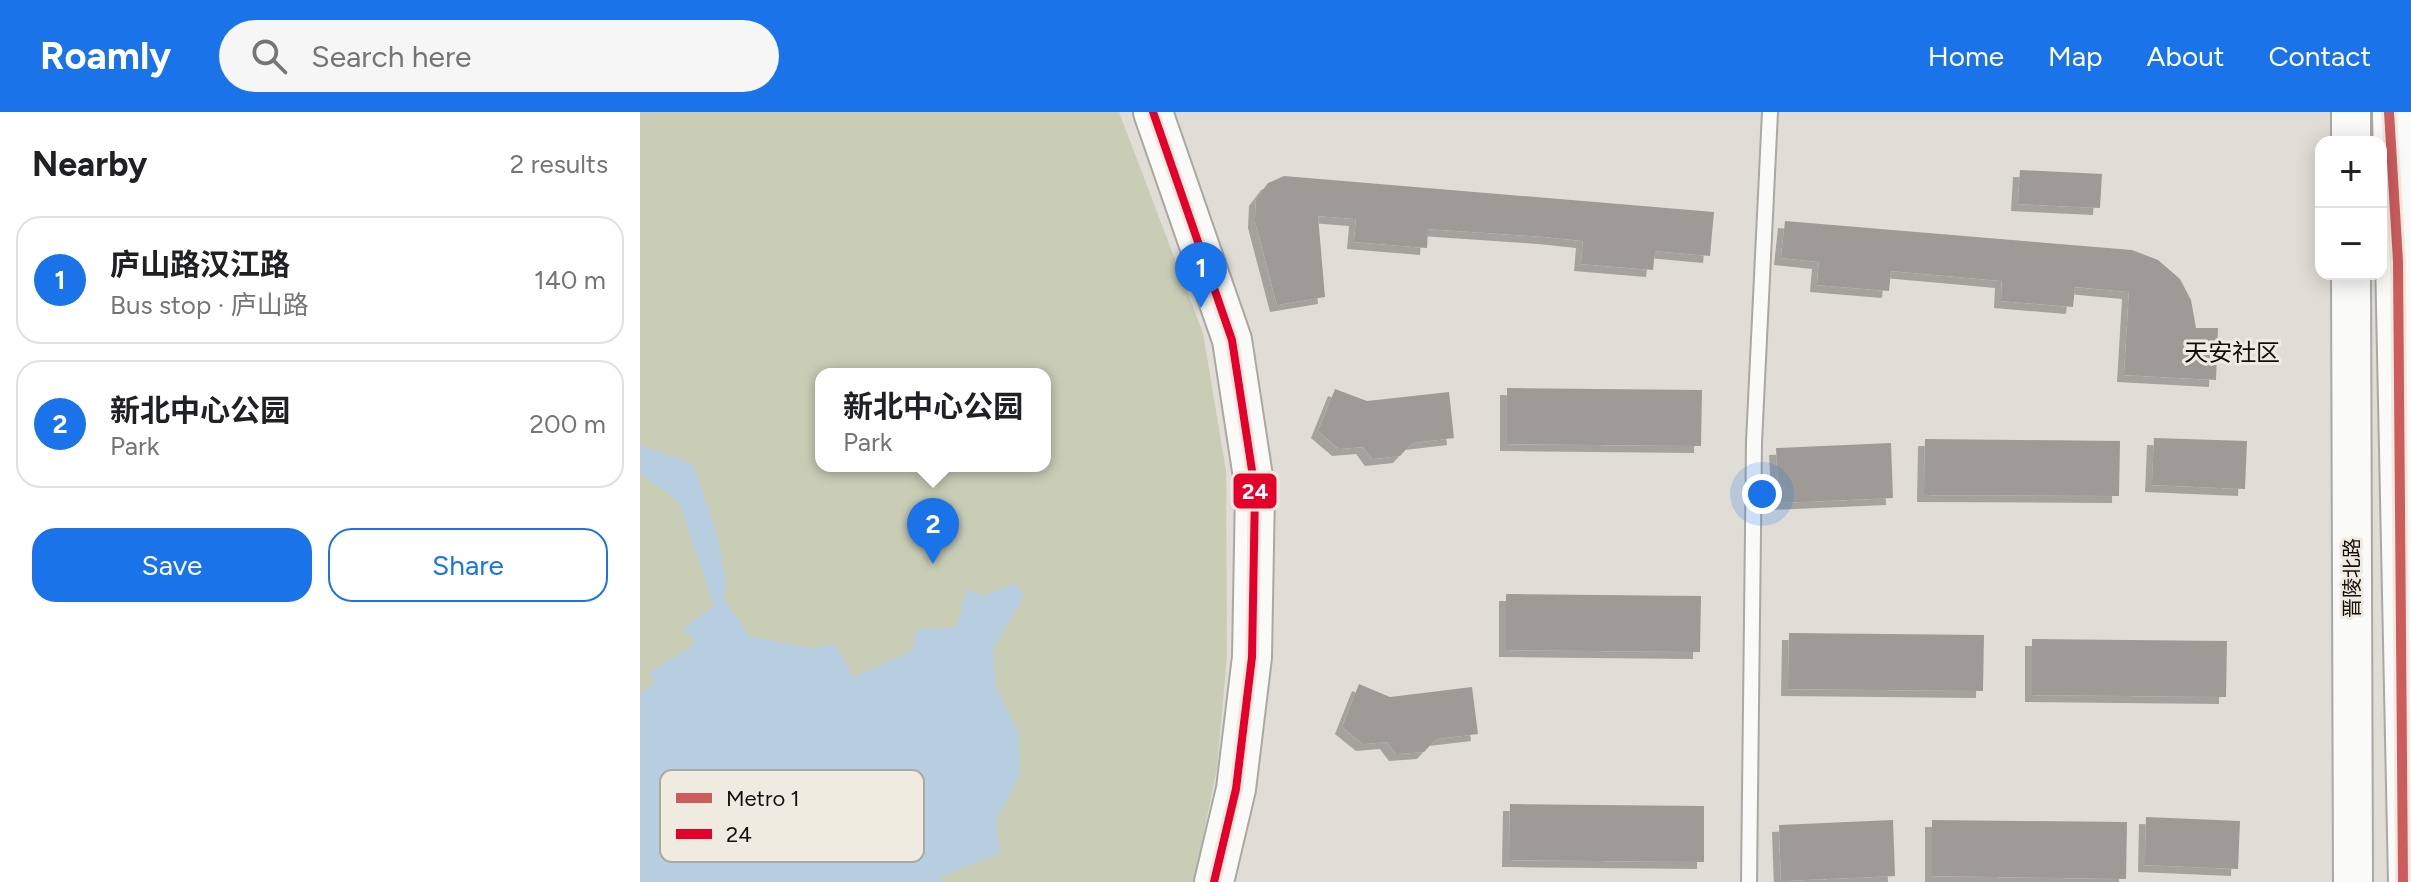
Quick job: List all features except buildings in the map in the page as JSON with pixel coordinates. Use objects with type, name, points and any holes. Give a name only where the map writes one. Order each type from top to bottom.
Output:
[{"type":"main road","points":[[1153,112],[1232,340],[1255,490],[1252,657],[1236,789],[1214,882]]},
{"type":"main road","points":[[2351,112],[2351,136]]},
{"type":"main road","points":[[2392,112],[2407,603],[2408,882]]},
{"type":"main road","name":"晋陵北路","points":[[2351,280],[2353,882]]},
{"type":"lane","points":[[1749,882],[1754,442],[1770,112]]},
{"type":"green space","points":[[640,112],[1119,112],[1203,333],[1226,471],[1227,657],[1217,768],[1194,882],[640,882]]},
{"type":"water","points":[[640,445],[693,464],[716,531],[725,576],[725,600],[749,637],[813,648],[835,644],[853,677],[912,651],[917,629],[956,627],[967,589],[983,596],[1015,583],[1025,594],[993,649],[996,687],[1019,733],[1020,775],[996,819],[1000,853],[941,877],[942,882],[640,882],[640,693],[655,683],[649,673],[696,643],[683,629],[714,605],[679,502],[640,473]]},
{"type":"metro line","name":"1","points":[[2389,112],[2398,261],[2403,882]]},
{"type":"transit line","name":"24","points":[[1153,112],[1232,340],[1255,490],[1252,657],[1236,789],[1214,882]]},
{"type":"place","name":"庐山路汉江路","points":[[1201,308]]},
{"type":"place","name":"新北中心公园","points":[[933,564]]},
{"type":"district","name":"天安社区","points":[[2232,352]]}]
